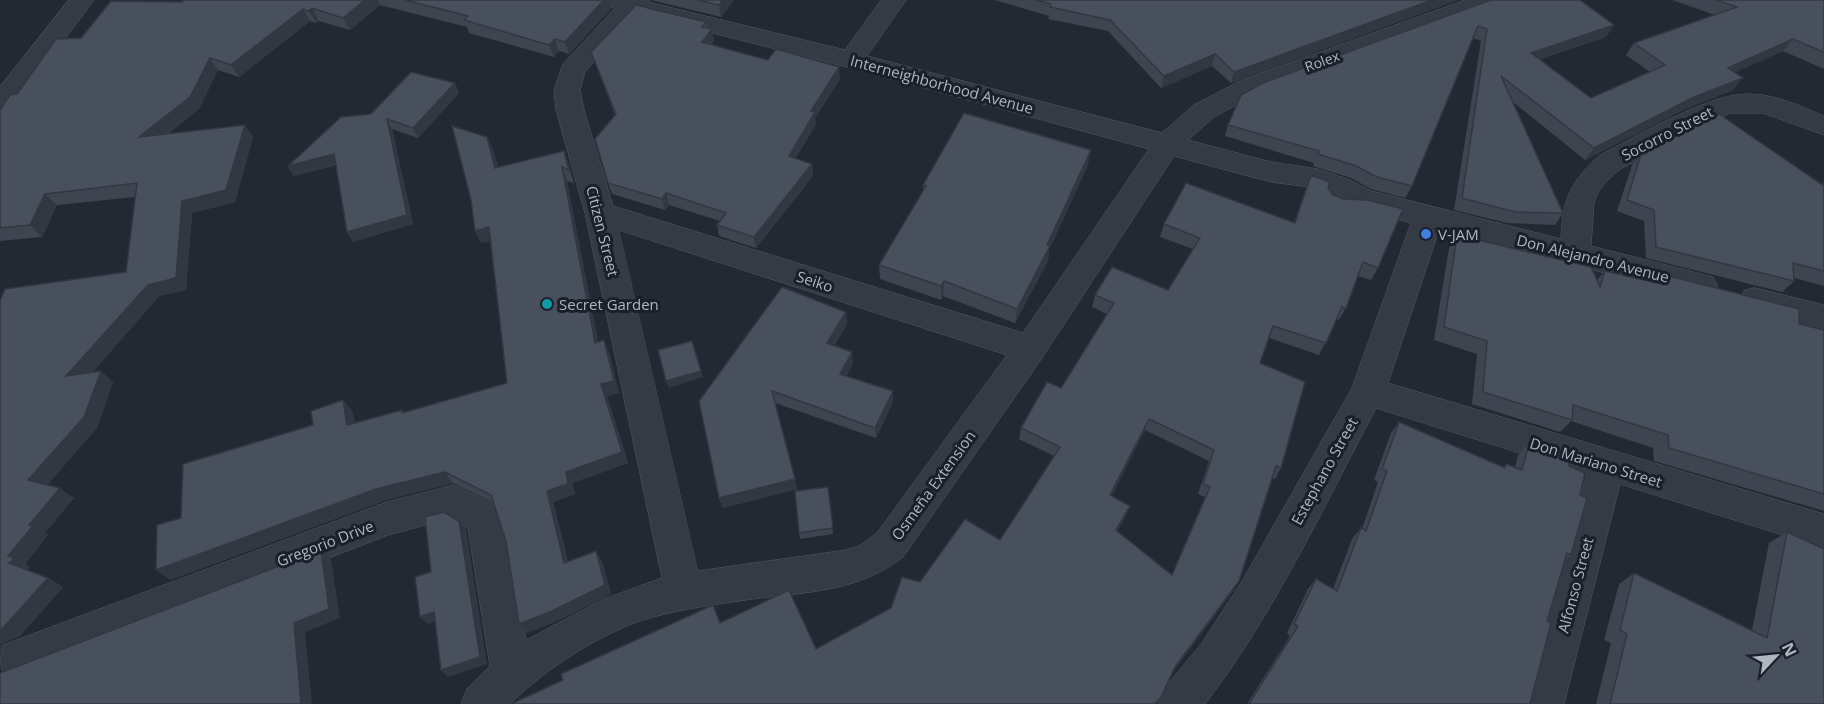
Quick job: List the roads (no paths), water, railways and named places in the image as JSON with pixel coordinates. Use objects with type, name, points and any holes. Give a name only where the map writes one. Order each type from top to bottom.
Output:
[{"type":"street","points":[[0,106],[82,0]]},
{"type":"street","points":[[851,60],[894,0]]},
{"type":"street","name":"Rolex","points":[[1168,143],[1204,111],[1249,87],[1488,0]]},
{"type":"street","name":"Interneighborhood Avenue","points":[[627,2],[1168,143],[1271,172],[1291,185],[1313,192],[1336,198],[1361,199]]},
{"type":"street","name":"Citizen Street","points":[[627,2],[572,69],[567,90],[570,110],[600,213],[684,592]]},
{"type":"street","name":"Socorro Street","points":[[1576,254],[1578,207],[1583,190],[1594,175],[1610,162],[1724,105],[1741,101],[1761,102],[1824,126]]},
{"type":"street","name":"Osmeña Extension","points":[[482,704],[512,674],[564,640],[614,614],[649,600],[684,592],[846,568],[876,555],[890,545],[906,526],[1030,349],[1168,143]]},
{"type":"street","name":"Don Alejandro Avenue","points":[[1361,199],[1824,318]]},
{"type":"street","name":"Seiko","points":[[600,213],[1030,349]]},
{"type":"street","name":"Estephano Street","points":[[1179,704],[1216,657],[1258,591],[1368,391],[1428,217]]},
{"type":"street","name":"Don Mariano Street","points":[[1368,391],[1824,531]]},
{"type":"street","name":"Alfonso Street","points":[[1543,704],[1607,465]]},
{"type":"street","name":"Gregorio Drive","points":[[17,658],[387,519],[454,501],[484,518],[492,552],[512,674]]},
{"type":"place","name":"V-JAM","points":[[1426,234]]},
{"type":"place","name":"Secret Garden","points":[[547,304]]}]
